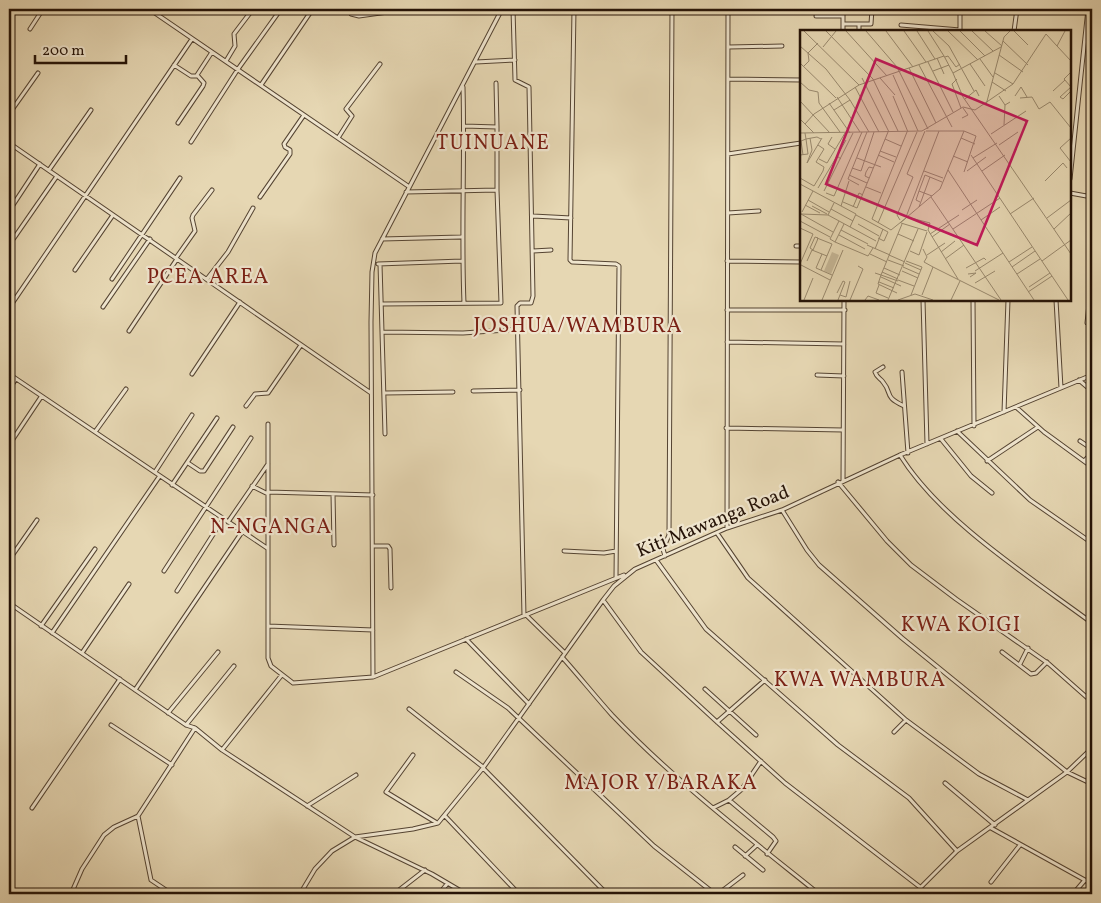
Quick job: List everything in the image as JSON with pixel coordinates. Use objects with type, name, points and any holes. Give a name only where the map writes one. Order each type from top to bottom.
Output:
[{"type":"street","points":[[30,28],[43,9]]},
{"type":"street","points":[[149,9],[408,186]]},
{"type":"street","points":[[226,61],[235,46],[234,34],[253,9]]},
{"type":"street","points":[[191,142],[238,69],[281,9]]},
{"type":"street","points":[[350,9],[351,14],[358,16],[409,9]]},
{"type":"street","points":[[373,677],[373,263],[375,253],[408,186],[476,62],[502,9]]},
{"type":"street","points":[[514,9],[515,80],[527,84],[530,89],[533,216],[533,296],[531,303],[520,303],[516,306],[520,390],[520,478],[525,615],[566,653]]},
{"type":"street","points":[[574,9],[571,262],[616,264],[619,266],[616,578]]},
{"type":"street","points":[[665,556],[663,549],[669,535],[672,9]]},
{"type":"street","points":[[727,528],[728,9]]},
{"type":"street","points":[[843,9],[843,30]]},
{"type":"street","points":[[843,24],[870,24],[872,9]]},
{"type":"street","points":[[960,9],[960,30]]},
{"type":"street","points":[[1014,30],[1017,9]]},
{"type":"street","points":[[1071,163],[1088,9]]},
{"type":"street","points":[[261,85],[312,10]]},
{"type":"street","points":[[816,16],[843,16]]},
{"type":"street","points":[[858,25],[858,30]]},
{"type":"street","points":[[901,25],[950,30]]},
{"type":"street","points":[[9,308],[192,39]]},
{"type":"street","points":[[729,46],[782,46]]},
{"type":"street","points":[[197,76],[212,52]]},
{"type":"street","points":[[476,62],[515,60]]},
{"type":"street","points":[[338,138],[352,116],[346,109],[380,64]]},
{"type":"street","points":[[174,65],[191,76],[197,76],[204,83],[178,123]]},
{"type":"street","points":[[9,114],[38,72]]},
{"type":"street","points":[[728,79],[800,80]]},
{"type":"street","points":[[381,304],[501,303],[496,83]]},
{"type":"street","points":[[462,86],[464,126],[461,237],[464,303]]},
{"type":"street","points":[[49,170],[91,110]]},
{"type":"street","points":[[260,197],[290,154],[290,150],[284,144],[304,115]]},
{"type":"street","points":[[464,126],[497,127]]},
{"type":"street","points":[[9,143],[372,394]]},
{"type":"street","points":[[728,154],[800,143]]},
{"type":"street","points":[[9,211],[40,164]]},
{"type":"street","points":[[14,238],[57,176]]},
{"type":"street","points":[[112,279],[180,178]]},
{"type":"street","points":[[129,331],[195,231],[193,215],[212,190]]},
{"type":"street","points":[[405,192],[497,190]]},
{"type":"street","points":[[1071,193],[1092,197]]},
{"type":"street","points":[[207,279],[228,252],[253,208]]},
{"type":"street","points":[[728,213],[759,211]]},
{"type":"street","points":[[76,270],[113,215]]},
{"type":"street","points":[[533,216],[571,218]]},
{"type":"street","points":[[382,239],[461,237]]},
{"type":"street","points":[[103,307],[150,239]]},
{"type":"street","points":[[533,251],[551,250]]},
{"type":"street","points":[[373,263],[462,261]]},
{"type":"street","points":[[727,262],[800,262]]},
{"type":"street","points":[[380,264],[385,434]]},
{"type":"street","points":[[1087,323],[1092,276]]},
{"type":"street","points":[[843,481],[844,301]]},
{"type":"street","points":[[923,301],[928,444]]},
{"type":"street","points":[[974,301],[974,426]]},
{"type":"street","points":[[1004,412],[1008,301]]},
{"type":"street","points":[[1056,301],[1061,388]]},
{"type":"street","points":[[192,374],[240,302]]},
{"type":"street","points":[[727,310],[845,310]]},
{"type":"street","points":[[382,332],[463,333],[518,329]]},
{"type":"street","points":[[726,342],[844,344]]},
{"type":"street","points":[[246,406],[256,393],[266,394],[301,345]]},
{"type":"street","points":[[883,367],[875,372],[877,378],[883,382],[888,397],[904,407]]},
{"type":"street","points":[[902,372],[908,453]]},
{"type":"street","points":[[9,374],[155,472],[159,477],[267,548]]},
{"type":"street","points":[[817,375],[844,376]]},
{"type":"street","name":"Kiti Mawanga Road","points":[[438,823],[483,767],[603,600],[625,575],[727,528],[782,510],[838,482],[900,455],[957,431],[974,426],[1092,375]]},
{"type":"street","points":[[9,389],[16,379]]},
{"type":"street","points":[[1079,380],[1092,391]]},
{"type":"street","points":[[95,432],[126,390]]},
{"type":"street","points":[[473,391],[520,390]]},
{"type":"street","points":[[385,393],[453,392]]},
{"type":"street","points":[[9,444],[41,397]]},
{"type":"street","points":[[1016,407],[1038,427],[1092,467]]},
{"type":"street","points":[[155,472],[192,415]]},
{"type":"street","points":[[172,485],[217,418]]},
{"type":"street","points":[[268,424],[267,548],[269,663],[281,676],[297,684],[373,677],[625,575]]},
{"type":"street","points":[[188,463],[200,471],[204,470],[233,427]]},
{"type":"street","points":[[987,461],[1038,427]]},
{"type":"street","points":[[726,428],[843,430]]},
{"type":"street","points":[[957,431],[1030,500],[1092,543]]},
{"type":"street","points":[[164,571],[251,438]]},
{"type":"street","points":[[941,439],[971,476],[992,493]]},
{"type":"street","points":[[1080,441],[1092,449]]},
{"type":"street","points":[[1084,461],[1092,453]]},
{"type":"street","points":[[900,455],[910,471],[939,504],[1092,623]]},
{"type":"street","points":[[228,522],[268,463]]},
{"type":"street","points":[[52,633],[159,477]]},
{"type":"street","points":[[838,482],[887,542],[912,565],[956,599],[1047,662],[1092,702]]},
{"type":"street","points":[[252,486],[268,493],[373,494]]},
{"type":"street","points":[[333,494],[334,545]]},
{"type":"street","points":[[782,510],[807,550],[819,565],[902,638],[1067,772],[1092,784]]},
{"type":"street","points":[[177,591],[223,519]]},
{"type":"street","points":[[9,560],[37,520]]},
{"type":"street","points":[[135,690],[242,532]]},
{"type":"street","points":[[716,533],[748,578],[906,720],[979,774],[1028,800]]},
{"type":"street","points":[[373,546],[388,546],[390,549],[391,588]]},
{"type":"street","points":[[41,626],[95,549]]},
{"type":"street","points":[[564,551],[604,553],[616,551]]},
{"type":"street","points":[[656,560],[706,628],[838,745],[909,798],[957,850]]},
{"type":"street","points":[[82,653],[129,584]]},
{"type":"street","points":[[603,600],[641,652],[717,722],[854,838],[929,894]]},
{"type":"street","points":[[9,603],[168,713],[186,725],[195,728],[222,750],[355,837],[424,870],[466,894]]},
{"type":"street","points":[[268,626],[373,630]]},
{"type":"street","points":[[466,639],[529,704]]},
{"type":"street","points":[[1020,664],[1028,648]]},
{"type":"street","points":[[168,713],[218,652]]},
{"type":"street","points":[[1002,652],[1028,672],[1034,674],[1047,662]]},
{"type":"street","points":[[562,657],[611,714],[713,808],[767,854],[819,894]]},
{"type":"street","points":[[186,725],[234,666]]},
{"type":"street","points":[[456,672],[519,718],[654,846],[717,894],[743,874]]},
{"type":"street","points":[[222,750],[281,676]]},
{"type":"street","points":[[32,808],[120,679]]},
{"type":"street","points":[[717,722],[765,680]]},
{"type":"street","points":[[705,688],[756,735]]},
{"type":"street","points":[[409,709],[483,767],[607,894]]},
{"type":"street","points":[[894,732],[906,720]]},
{"type":"street","points":[[111,725],[172,765]]},
{"type":"street","points":[[71,894],[82,869],[104,835],[114,827],[138,816],[195,728]]},
{"type":"street","points":[[914,894],[957,850],[991,828],[1067,772],[1092,748]]},
{"type":"street","points":[[414,755],[386,792],[438,823]]},
{"type":"street","points":[[713,808],[729,800],[742,789],[761,761]]},
{"type":"street","points":[[307,806],[356,775]]},
{"type":"street","points":[[945,783],[995,825]]},
{"type":"street","points":[[729,800],[775,838],[776,841],[767,854]]},
{"type":"street","points":[[138,816],[151,880],[172,894]]},
{"type":"street","points":[[445,816],[519,894]]},
{"type":"street","points":[[300,894],[315,869],[332,851],[355,837],[414,829],[438,823]]},
{"type":"street","points":[[991,828],[1092,884]]},
{"type":"street","points":[[746,856],[757,845]]},
{"type":"street","points":[[991,882],[1020,845]]},
{"type":"street","points":[[735,847],[763,870]]},
{"type":"street","points":[[394,894],[424,870]]},
{"type":"street","points":[[1073,894],[1085,880]]},
{"type":"street","points":[[439,894],[447,884]]},
{"type":"district","name":"TUINUANE","points":[[493,143]]},
{"type":"district","name":"PCEA AREA","points":[[208,277]]},
{"type":"district","name":"JOSHUA/WAMBURA","points":[[578,326]]},
{"type":"district","name":"N-NGANGA","points":[[271,527]]},
{"type":"district","name":"KWA KOIGI","points":[[961,625]]},
{"type":"district","name":"KWA WAMBURA","points":[[860,680]]},
{"type":"district","name":"MAJOR Y/BARAKA","points":[[661,783]]}]
